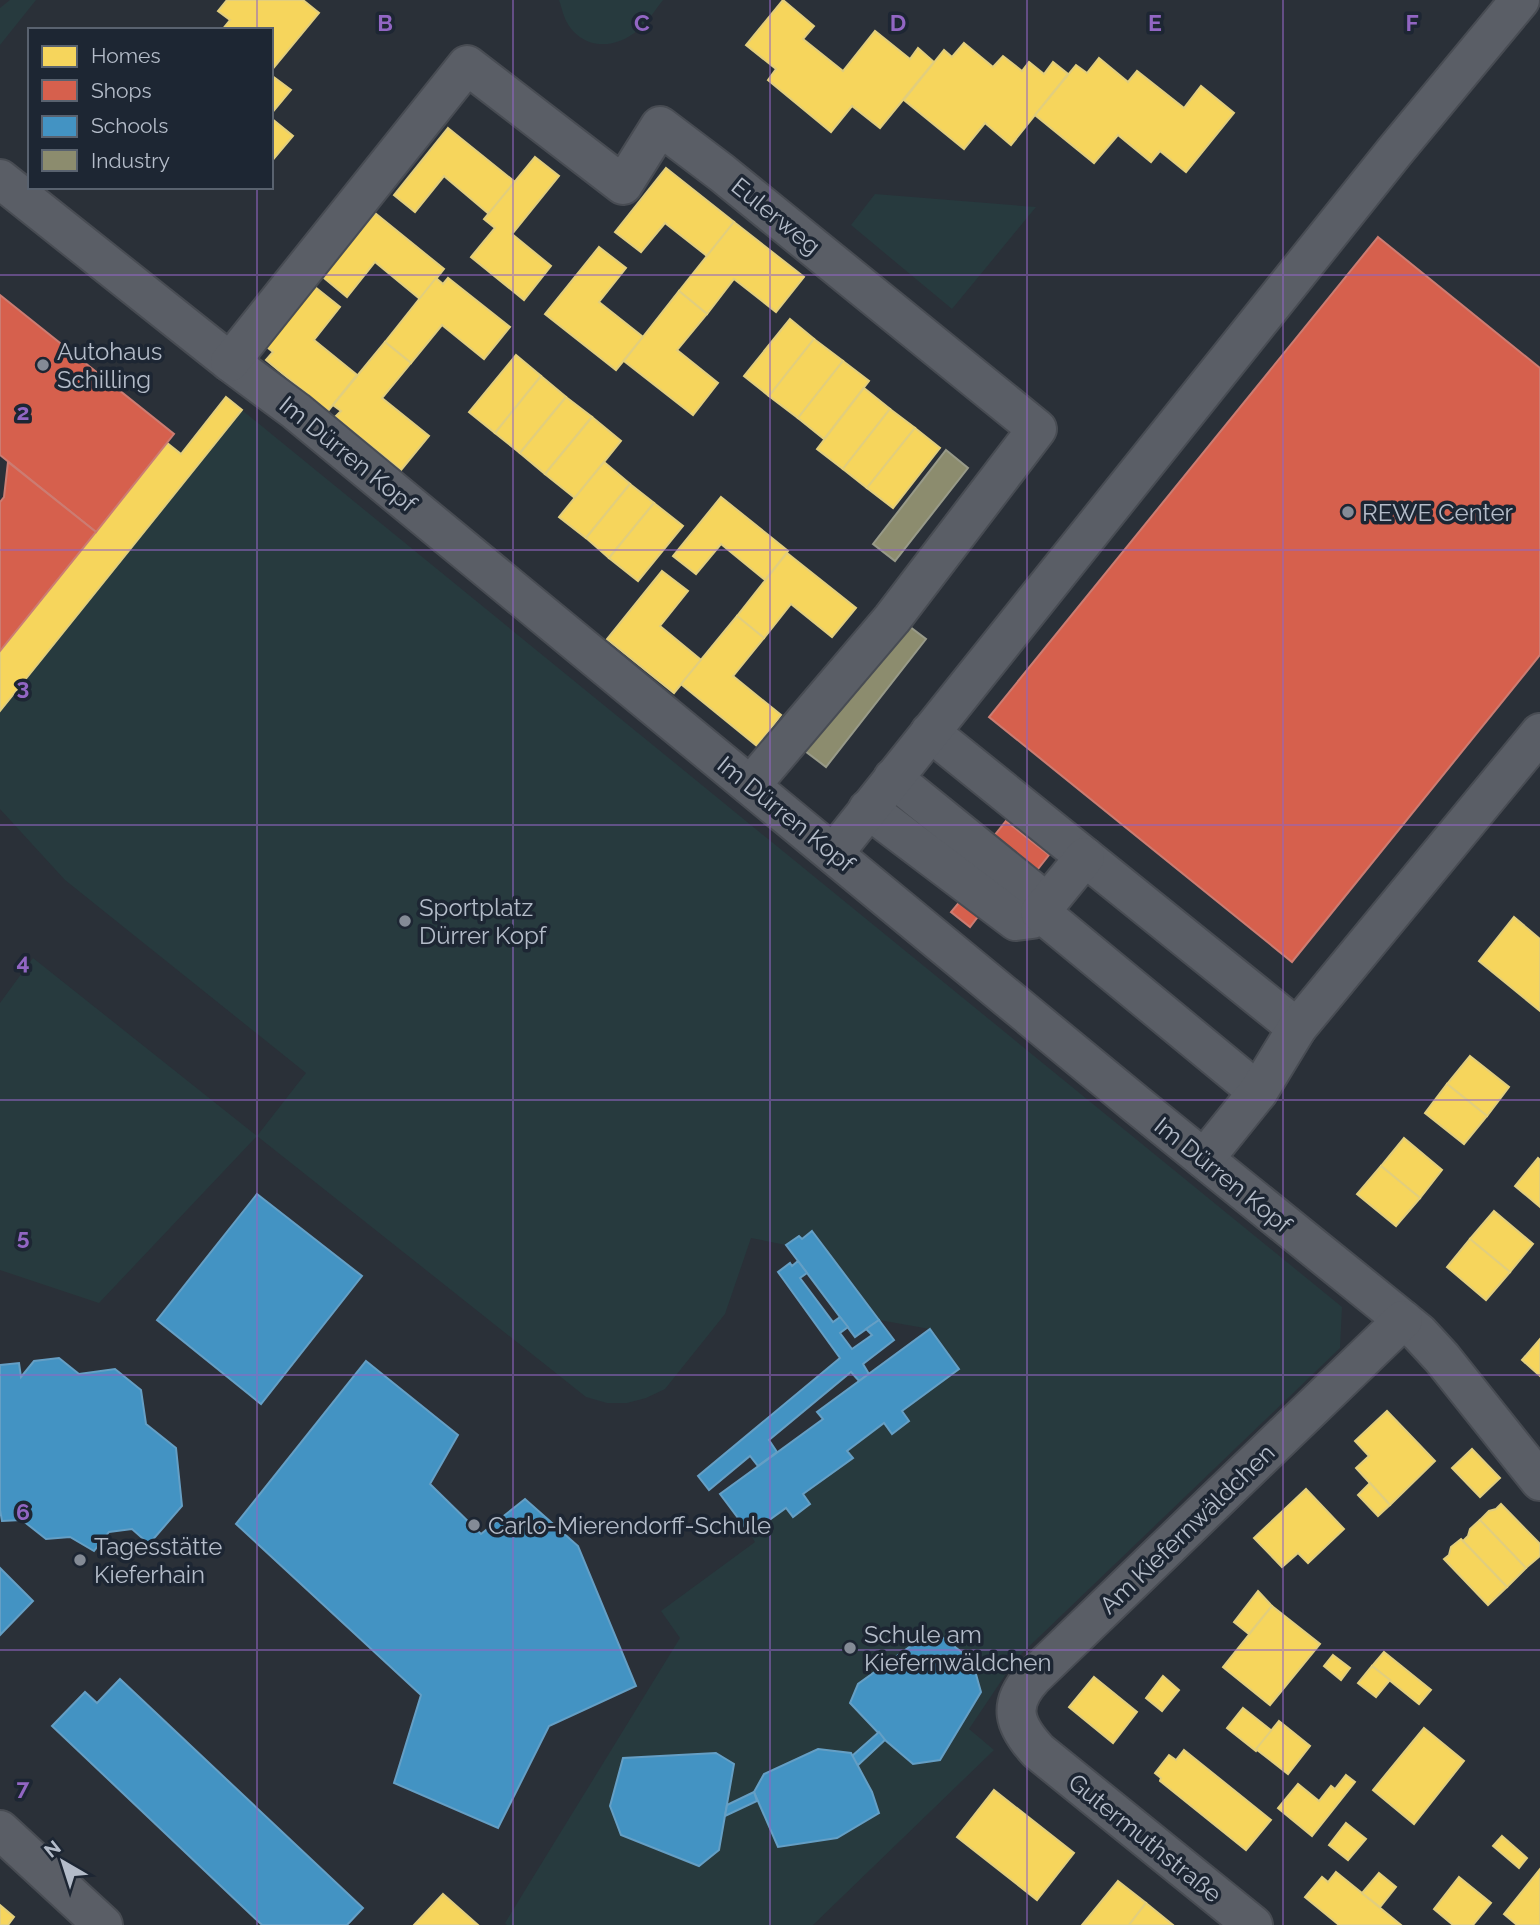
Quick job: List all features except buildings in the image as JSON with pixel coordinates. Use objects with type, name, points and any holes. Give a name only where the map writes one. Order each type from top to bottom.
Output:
[{"type":"street","points":[[834,853],[1395,151],[1520,0]]},
{"type":"street","name":"Eulerweg","points":[[230,362],[467,65],[623,185],[660,126],[743,190],[1037,429],[892,620],[751,785]]},
{"type":"street","name":"Im Dürren Kopf","points":[[0,179],[230,362],[296,411],[1403,1320],[1442,1358],[1540,1481]]},
{"type":"street","points":[[1204,1158],[1258,1092],[1297,1027],[1540,733]]},
{"type":"street","points":[[896,774],[1063,884],[1297,1027]]},
{"type":"street","points":[[896,774],[1036,894],[1063,884]]},
{"type":"street","points":[[1063,884],[1258,1092]]},
{"type":"street","name":"Am Kiefernwäldchen","points":[[1038,1751],[1023,1734],[1017,1718],[1017,1700],[1027,1684],[1403,1320]]},
{"type":"street","name":"Gutermuthstraße","points":[[1038,1751],[1252,1925]]},
{"type":"street","points":[[0,1830],[103,1925]]},
{"type":"green space","points":[[10,0],[36,0],[0,45],[0,8]]},
{"type":"green space","points":[[559,0],[663,0],[648,20],[628,37],[618,42],[596,44],[587,41],[570,27]]},
{"type":"green space","points":[[875,194],[1036,207],[952,309],[851,225]]},
{"type":"green space","points":[[242,410],[1342,1307],[1340,1348],[1016,1659],[969,1729],[994,1750],[813,1925],[505,1923],[680,1638],[661,1611],[755,1542],[750,1534],[786,1508],[810,1504],[803,1494],[852,1458],[847,1451],[884,1423],[892,1433],[902,1411],[959,1369],[930,1329],[879,1320],[799,1236],[786,1245],[751,1238],[725,1314],[665,1389],[627,1403],[607,1403],[586,1397],[257,1136],[306,1073],[65,880],[0,809],[0,711]]},
{"type":"green space","points":[[33,958],[257,1136],[99,1303],[0,1270],[0,1003]]},
{"type":"place","name":"Autohaus Schilling","points":[[43,365]]},
{"type":"place","name":"REWE Center","points":[[1348,512]]},
{"type":"place","name":"Sportplatz Dürrer Kopf","points":[[405,921]]},
{"type":"place","name":"Carlo-Mierendorff-Schule","points":[[474,1525]]},
{"type":"place","name":"Tagesstätte Kieferhain","points":[[80,1560]]},
{"type":"place","name":"Schule am Kiefernwäldchen","points":[[850,1648]]}]
